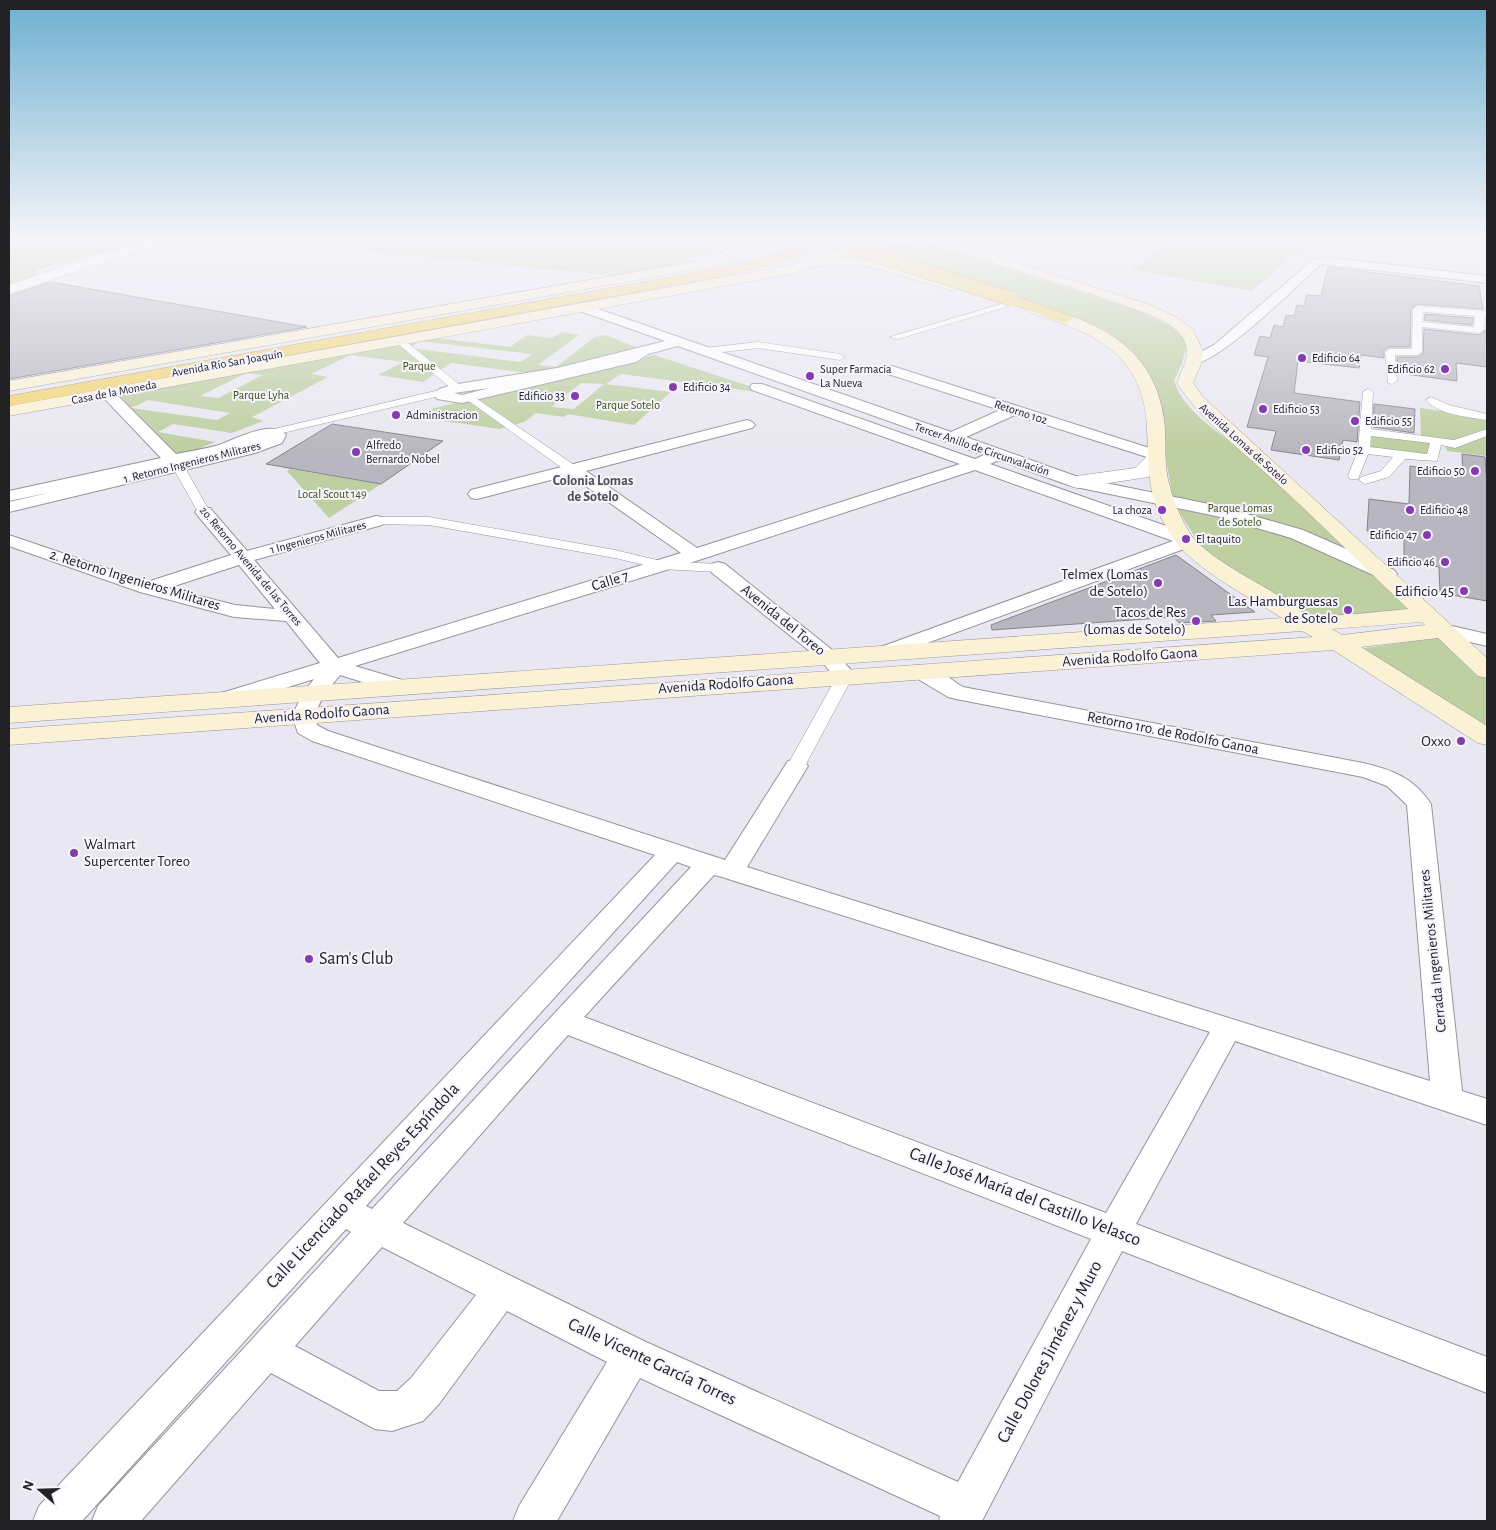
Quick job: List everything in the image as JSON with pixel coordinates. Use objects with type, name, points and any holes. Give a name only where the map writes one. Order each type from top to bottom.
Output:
[{"type":"highway","name":"Avenida Río San Joaquín","points":[[9,393],[179,365],[493,308]]},
{"type":"highway","name":"Avenida Río San Joaquín","points":[[9,401],[526,308]]},
{"type":"highway","points":[[1034,308],[1066,319]]},
{"type":"highway","points":[[106,371],[131,371],[179,365]]},
{"type":"highway","points":[[9,406],[103,393]]},
{"type":"main road","name":"Casa de la Moneda","points":[[9,386],[106,371],[460,308]]},
{"type":"main road","name":"Casa de la Moneda","points":[[9,411],[573,308]]},
{"type":"main road","name":"Avenida Lomas de Sotelo","points":[[1140,308],[1160,315],[1188,333],[1193,341],[1194,361],[1186,383],[1197,401],[1216,421],[1266,463],[1387,574],[1435,623],[1487,671]]},
{"type":"main road","points":[[1066,319],[1115,343],[1128,355],[1140,374],[1154,412],[1158,480],[1165,500],[1185,540],[1208,561],[1487,737]]},
{"type":"main road","name":"Avenida Rodolfo Gaona","points":[[9,715],[220,701],[309,704],[402,687],[1305,622],[1435,623]]},
{"type":"main road","name":"Avenida Rodolfo Gaona","points":[[9,737],[309,704],[845,676],[1337,642],[1435,623]]},
{"type":"street","name":"Tercer Anillo de Circunvalación","points":[[585,308],[1077,482],[1219,511],[1297,534],[1387,574]]},
{"type":"street","points":[[895,337],[987,308]]},
{"type":"street","points":[[1194,361],[1219,348],[1263,308]]},
{"type":"street","points":[[1392,381],[1390,352],[1416,352],[1420,308]]},
{"type":"street","points":[[1418,324],[1479,330],[1484,314],[1424,308]]},
{"type":"street","points":[[554,312],[650,350],[708,368]]},
{"type":"street","points":[[400,341],[450,390]]},
{"type":"street","points":[[270,433],[450,390],[486,386],[526,378],[679,342]]},
{"type":"street","points":[[705,351],[758,345],[840,357]]},
{"type":"street","points":[[450,390],[442,396],[451,398],[470,397],[631,358],[650,350]]},
{"type":"street","name":"Retorno 102","points":[[887,369],[1156,456]]},
{"type":"street","name":"Tercer Anillo de Circunvalación","points":[[745,382],[1185,540]]},
{"type":"street","points":[[1368,392],[1360,478],[1385,474],[1402,455]]},
{"type":"street","name":"2o. Retorno Avenida de las Torres","points":[[103,393],[175,463],[204,512],[244,557],[335,667]]},
{"type":"street","points":[[470,397],[695,555]]},
{"type":"street","points":[[1432,400],[1445,408],[1487,417]]},
{"type":"street","points":[[952,438],[1013,410]]},
{"type":"street","points":[[477,494],[747,425]]},
{"type":"street","points":[[1365,432],[1455,444],[1487,432]]},
{"type":"street","name":"1. Retorno Ingenieros Militares","points":[[9,496],[267,444],[276,440],[278,435],[270,433]]},
{"type":"street","points":[[1364,450],[1433,458],[1433,447],[1438,442]]},
{"type":"street","name":"Calle 7","points":[[220,701],[661,566],[974,465],[997,455]]},
{"type":"street","points":[[1077,482],[1141,473],[1156,456]]},
{"type":"street","name":"1. Retorno Ingenieros Militares","points":[[9,507],[175,463]]},
{"type":"street","points":[[376,521],[429,521],[615,554],[661,566],[718,568]]},
{"type":"street","name":"1 Ingenieros Militares","points":[[147,588],[244,557],[376,521]]},
{"type":"street","name":"2. Retorno Ingenieros Militares","points":[[9,540],[147,588],[234,611],[292,616]]},
{"type":"street","points":[[882,653],[1185,540]]},
{"type":"street","name":"Avenida del Toreo","points":[[718,568],[828,657],[845,676]]},
{"type":"street","points":[[1435,623],[1487,640]]},
{"type":"street","points":[[402,687],[335,667],[309,704],[306,728],[320,736],[720,867],[1228,1027],[1487,1112]]},
{"type":"street","name":"Retorno 1ro. de Rodolfo Ganoa","points":[[921,671],[956,692],[1385,775],[1404,785],[1419,804]]},
{"type":"street","points":[[121,1519],[266,1350],[562,1020],[720,867],[796,766],[845,676]]},
{"type":"street","name":"Cerrada Ingenieros Militares","points":[[1419,804],[1447,1099]]},
{"type":"street","name":"Calle Licenciado Rafael Reyes Espíndola","points":[[54,1521],[673,851]]},
{"type":"street","name":"Calle José María del Castillo Velasco","points":[[562,1020],[1487,1375]]},
{"type":"street","name":"Calle Dolores Jiménez y Muro","points":[[963,1514],[1114,1231],[1228,1027]]},
{"type":"street","name":"Calle Vicente García Torres","points":[[340,1211],[377,1227],[632,1355],[963,1514]]},
{"type":"street","points":[[266,1350],[375,1410],[392,1412],[409,1407],[425,1392],[502,1289]]},
{"type":"street","points":[[534,1521],[632,1355]]},
{"type":"green space","name":"Parque Lomas de Sotelo","points":[[1026,308],[1132,308],[1181,331],[1187,344],[1182,363],[1174,381],[1186,403],[1204,422],[1245,453],[1420,614],[1315,622],[1204,551],[1174,504],[1164,448],[1124,345]]},
{"type":"green space","points":[[562,332],[579,335],[538,365],[556,367],[595,337],[606,335],[645,351],[535,374],[451,363],[423,382],[378,375],[403,362],[350,355],[311,374],[328,377],[252,417],[263,421],[232,433],[173,424],[158,432],[215,442],[188,453],[167,452],[117,392],[428,337],[510,347],[527,335],[552,338]],"holes":[[[420,341],[532,354],[532,355],[520,362],[410,348]],[[246,373],[263,375],[218,398],[200,396]],[[148,400],[230,413],[217,420],[131,408]]]},
{"type":"green space","name":"Parque Sotelo","points":[[654,355],[773,394],[621,374],[606,384],[671,392],[634,425],[568,414],[564,417],[536,413],[524,422],[500,429],[437,420],[427,410]],"holes":[[[581,383],[604,384],[574,409],[551,407]]]},
{"type":"green space","points":[[1420,408],[1487,417],[1487,456],[1447,451],[1443,440],[1421,437]]},
{"type":"green space","points":[[1371,433],[1430,442],[1430,457],[1370,449]]},
{"type":"green space","name":"Local Scout 149","points":[[290,469],[381,484],[329,518],[287,471]]},
{"type":"green space","points":[[1443,637],[1487,677],[1487,731],[1358,649]]},
{"type":"building","points":[[9,308],[201,308],[307,327],[9,379]]},
{"type":"building","points":[[1296,308],[1412,308],[1410,347],[1389,347],[1384,350],[1384,358],[1361,355],[1359,368],[1298,361],[1294,393],[1360,402],[1357,442],[1343,440],[1339,460],[1271,450],[1276,431],[1247,427],[1268,357],[1254,355],[1260,336],[1270,338],[1274,325],[1283,327],[1286,315],[1294,316]]},
{"type":"building","points":[[1425,314],[1473,318],[1472,325],[1424,320]]},
{"type":"building","points":[[1424,329],[1479,335],[1486,330],[1487,367],[1456,363],[1457,381],[1398,373],[1397,357],[1417,357],[1423,354]]},
{"type":"building","points":[[1374,404],[1415,409],[1414,433],[1373,427]]},
{"type":"building","name":"Alfredo Bernardo Nobel","points":[[332,424],[443,441],[381,484],[266,464]]},
{"type":"building","points":[[1462,454],[1485,457],[1487,486],[1487,601],[1440,593],[1439,567],[1404,561],[1404,537],[1367,531],[1369,499],[1409,504],[1410,466],[1463,474]]},
{"type":"building","name":"Telmex (Lomas de Sotelo)","points":[[1176,555],[1255,612],[1211,615],[1216,621],[1179,623],[1174,617],[992,630],[991,625]]},
{"type":"place","name":"Edificio 64","points":[[1302,358]]},
{"type":"place","name":"Edificio 62","points":[[1445,369]]},
{"type":"place","name":"Super Farmacia La Nueva","points":[[810,376]]},
{"type":"place","name":"Edificio 34","points":[[673,387]]},
{"type":"place","name":"Edificio 33","points":[[575,396]]},
{"type":"place","name":"Edificio 53","points":[[1263,409]]},
{"type":"place","name":"Administracion","points":[[396,415]]},
{"type":"place","name":"Edificio 55","points":[[1355,421]]},
{"type":"place","name":"Edificio 52","points":[[1306,450]]},
{"type":"place","name":"Alfredo Bernardo Nobel","points":[[356,452]]},
{"type":"place","name":"Edificio 50","points":[[1475,471]]},
{"type":"place","name":"La choza","points":[[1162,510]]},
{"type":"place","name":"Edificio 48","points":[[1410,510]]},
{"type":"place","name":"Edificio 47","points":[[1427,535]]},
{"type":"place","name":"El taquito","points":[[1186,539]]},
{"type":"place","name":"Edificio 46","points":[[1445,562]]},
{"type":"place","name":"Telmex (Lomas de Sotelo)","points":[[1158,583]]},
{"type":"place","name":"Edificio 45","points":[[1464,591]]},
{"type":"place","name":"Las Hamburguesas de Sotelo","points":[[1348,610]]},
{"type":"place","name":"Tacos de Res (Lomas de Sotelo)","points":[[1196,621]]},
{"type":"place","name":"Oxxo","points":[[1461,741]]},
{"type":"place","name":"Walmart Supercenter Toreo","points":[[74,853]]},
{"type":"place","name":"Sam's Club","points":[[309,959]]},
{"type":"district","name":"Colonia Lomas de Sotelo","points":[[593,490]]},
{"type":"park label","name":"Parque","points":[[419,366]]},
{"type":"park label","name":"Parque Lyha","points":[[261,395]]}]
